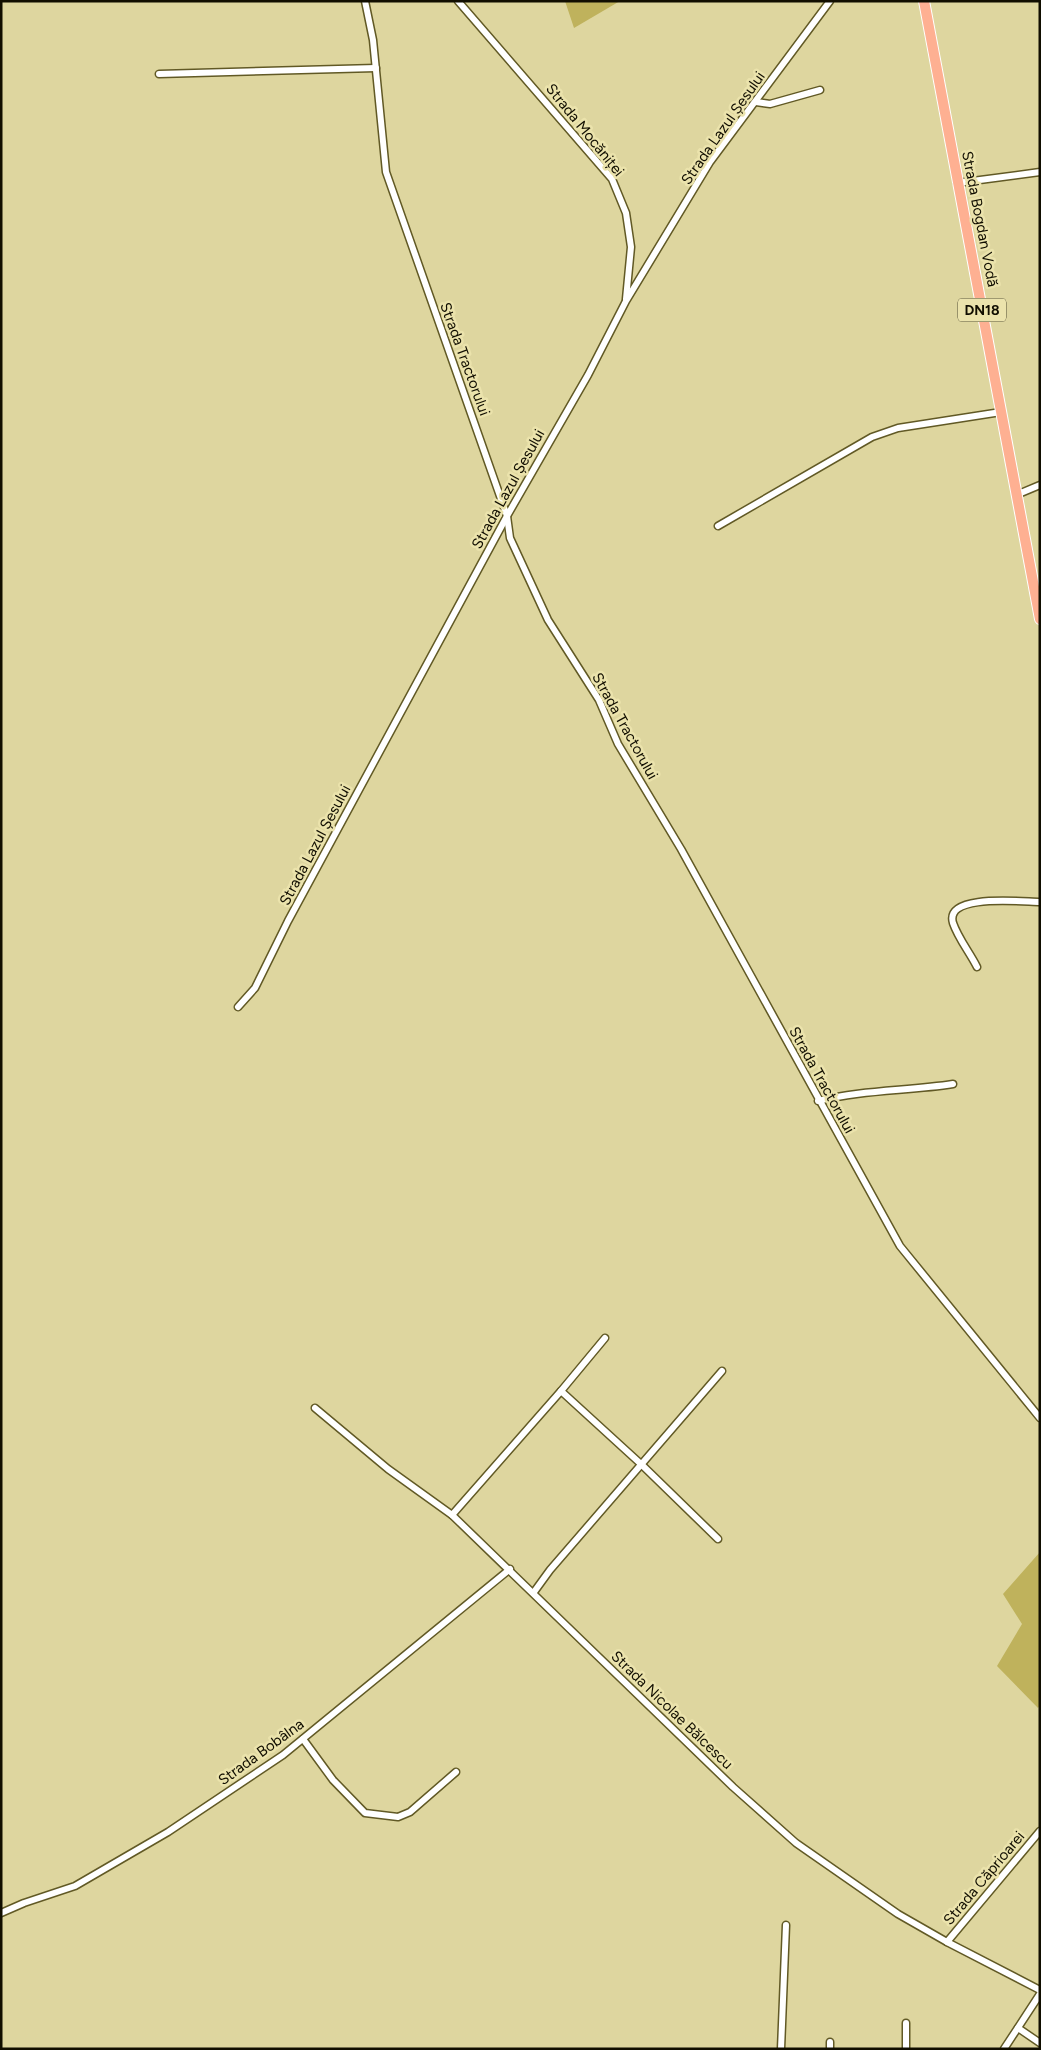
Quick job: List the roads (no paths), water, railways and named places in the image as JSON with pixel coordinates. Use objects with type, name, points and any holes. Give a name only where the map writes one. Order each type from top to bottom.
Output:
[{"type":"main road","name":"Strada Bogdan Vodă","points":[[924,1],[1040,619]]},
{"type":"street","name":"Strada Tractorului","points":[[365,1],[373,40],[386,172],[507,516],[510,538],[548,620],[599,700],[618,744],[681,849],[900,1246],[1040,1418]]},
{"type":"street","name":"Strada Mocăniței","points":[[458,1],[612,179],[626,213],[631,247],[626,301]]},
{"type":"street","name":"Strada Lazul Șesului","points":[[238,1008],[254,988],[507,516],[588,375],[626,301],[710,162],[830,1]]},
{"type":"street","points":[[159,74],[376,68]]},
{"type":"street","points":[[756,102],[770,104],[820,90]]},
{"type":"street","points":[[957,182],[1040,172]]},
{"type":"street","points":[[718,526],[872,437],[898,428],[1001,412]]},
{"type":"street","points":[[1016,495],[1040,485]]},
{"type":"street","points":[[977,967],[953,922],[953,913],[958,907],[977,902],[1040,902]]},
{"type":"street","points":[[818,1100],[843,1094],[914,1090],[953,1084]]},
{"type":"street","points":[[452,1515],[605,1338]]},
{"type":"street","points":[[534,1592],[550,1570],[722,1371]]},
{"type":"street","points":[[561,1391],[642,1465],[718,1539]]},
{"type":"street","name":"Strada Nicolae Bălcescu","points":[[315,1408],[388,1469],[452,1515],[534,1592],[732,1787],[796,1843],[898,1914],[1040,1992]]},
{"type":"street","name":"Strada Bobâlna","points":[[1,1913],[24,1903],[75,1886],[161,1836],[283,1755],[510,1569]]},
{"type":"street","points":[[303,1739],[333,1780],[365,1813],[398,1817],[410,1812],[456,1772]]},
{"type":"street","name":"Strada Căprioarei","points":[[947,1942],[1040,1831]]},
{"type":"street","points":[[781,2049],[786,1925]]},
{"type":"street","points":[[1004,2049],[1040,1992]]},
{"type":"street","points":[[906,2024],[906,2049]]},
{"type":"street","points":[[1018,2028],[1040,2043]]}]
